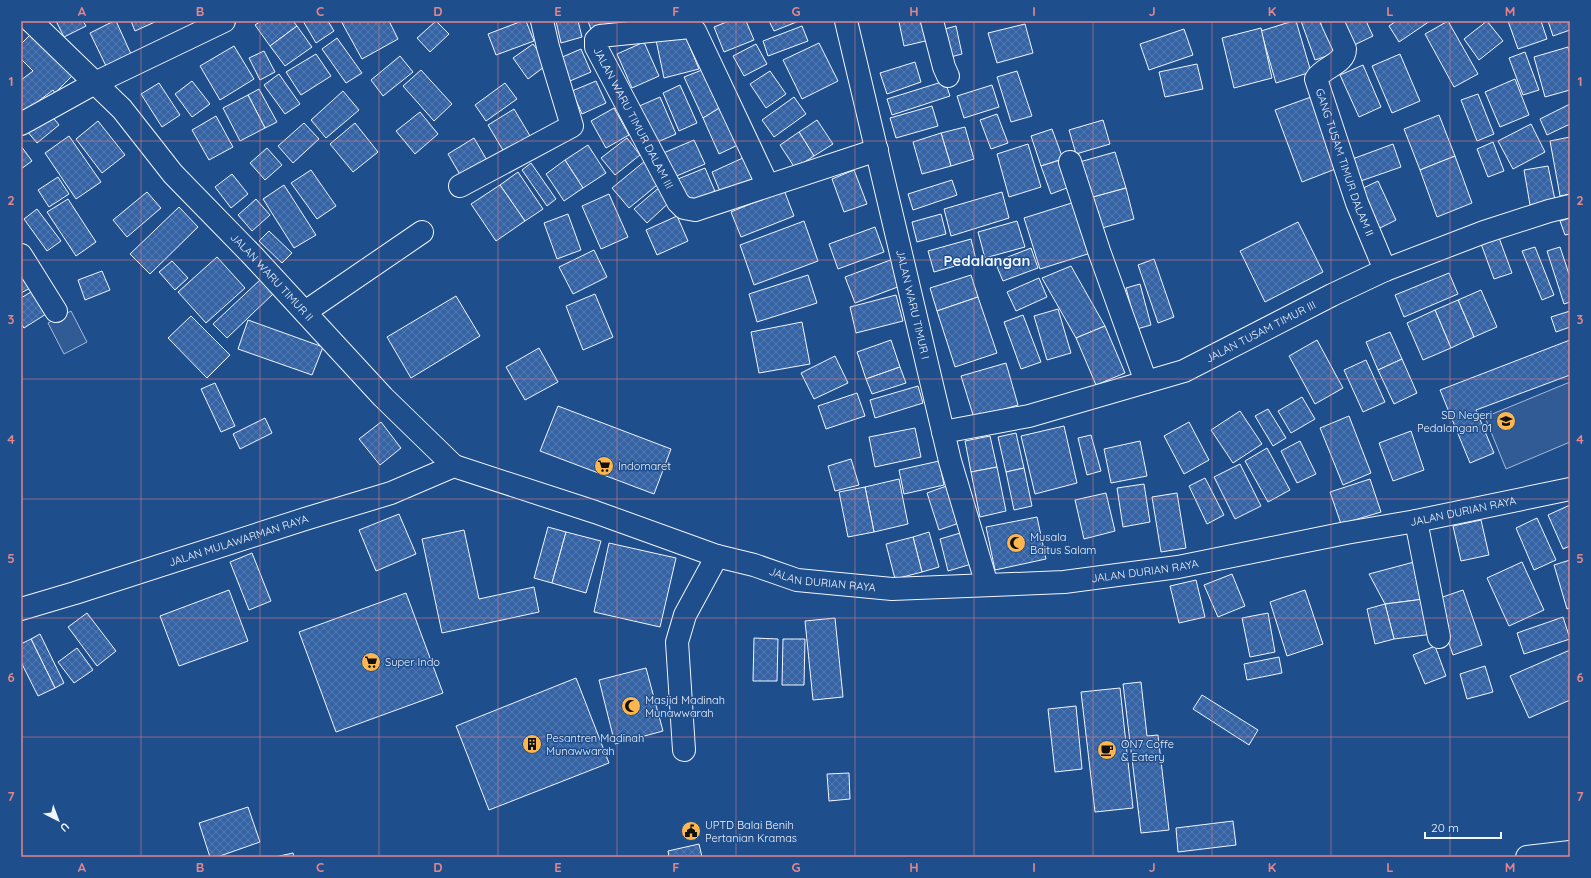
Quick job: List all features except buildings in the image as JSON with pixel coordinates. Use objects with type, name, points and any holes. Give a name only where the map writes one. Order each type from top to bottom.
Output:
[{"type":"main road","name":"JALAN WARU TIMUR II","points":[[31,21],[122,109],[173,174],[253,256],[384,397],[454,466]]},
{"type":"main road","points":[[21,124],[95,83],[224,21]]},
{"type":"main road","points":[[460,186],[572,126],[548,47],[542,21]]},
{"type":"main road","name":"JALAN WARU TIMUR I","points":[[846,21],[943,432],[987,586]]},
{"type":"main road","points":[[932,21],[944,67],[948,76]]},
{"type":"main road","name":"GANG TUSAM TIMUR DALAM II","points":[[1332,21],[1345,50],[1345,54],[1316,79],[1357,202],[1385,270]]},
{"type":"main road","name":"JALAN WARU TIMUR DALAM III","points":[[768,186],[695,31],[690,27],[600,36],[596,40],[596,47],[621,97],[678,202],[684,208],[695,210],[768,186],[877,150]]},
{"type":"main road","points":[[1070,162],[1099,251],[1146,382]]},
{"type":"main road","name":"JALAN TUSAM TIMUR III","points":[[943,432],[1029,416],[1184,371],[1332,295],[1385,270],[1484,232],[1549,211],[1570,206]]},
{"type":"main road","points":[[305,312],[422,232]]},
{"type":"main road","points":[[21,255],[56,311]]},
{"type":"main road","name":"JALAN DURIAN RAYA","points":[[454,466],[595,512],[717,556],[754,565],[797,580],[892,589],[1064,582],[1178,567],[1346,533],[1416,521],[1570,489]]},
{"type":"main road","name":"JALAN MULAWARMAN RAYA","points":[[21,608],[75,594],[306,519],[392,493],[454,466]]},
{"type":"main road","points":[[1416,521],[1439,637]]},
{"type":"main road","points":[[684,750],[677,642],[685,615],[717,556]]},
{"type":"main road","points":[[1527,857],[1570,852]]},
{"type":"shaded area","points":[[71,311],[87,342],[64,354],[48,323]]},
{"type":"shaded area","points":[[1570,382],[1570,442],[1506,469],[1485,417]]},
{"type":"place","name":"SD Negeri Pedalangan 01","points":[[1506,421]]},
{"type":"place","name":"Indomaret","points":[[604,466]]},
{"type":"place","name":"Musala Baitus Salam","points":[[1016,543]]},
{"type":"place","name":"Super Indo","points":[[371,662]]},
{"type":"place","name":"Masjid Madinah Munawwarah","points":[[631,706]]},
{"type":"place","name":"Pesantren Madinah Munawwarah","points":[[532,744]]},
{"type":"place","name":"ON7 Coffe & Eatery","points":[[1107,750]]},
{"type":"place","name":"UPTD Balai Benih Pertanian Kramas","points":[[691,831]]},
{"type":"district","name":"Pedalangan","points":[[987,260]]}]
